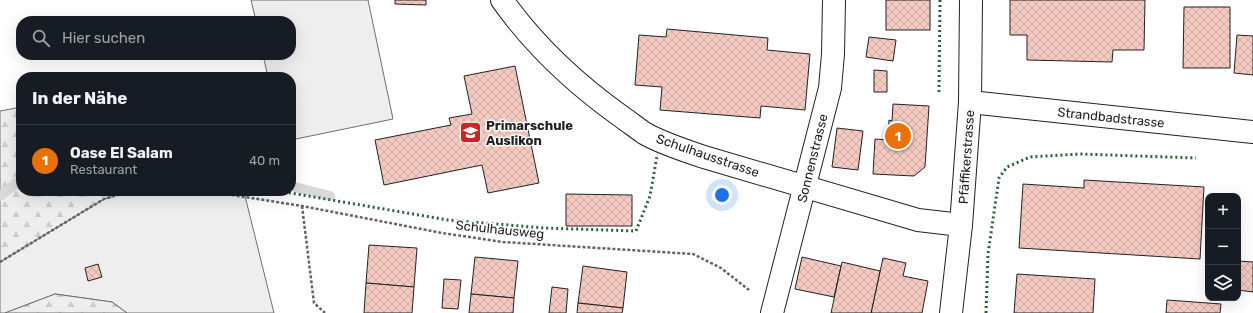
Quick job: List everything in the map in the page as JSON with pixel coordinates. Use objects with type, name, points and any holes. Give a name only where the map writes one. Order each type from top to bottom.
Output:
[{"type":"street","name":"Schulhausstrasse","points":[[502,0],[517,21],[570,75],[603,103],[645,133],[704,157],[918,220],[961,225]]},
{"type":"street","name":"Sonnenstrasse","points":[[772,313],[830,88],[833,54],[834,0]]},
{"type":"street","name":"Pfäffikerstrasse","points":[[951,313],[961,225],[970,102],[971,0]]},
{"type":"street","name":"Strandbadstrasse","points":[[970,102],[1253,132]]},
{"type":"path","points":[[0,262],[104,199],[114,196]]},
{"type":"path","name":"Schulhausweg","points":[[239,196],[302,206],[442,233],[503,242],[694,254],[721,268],[747,288],[772,313]]},
{"type":"path","points":[[302,206],[314,303],[325,313]]},
{"type":"green space","points":[[251,0],[368,0],[393,119],[296,139],[296,72],[267,72],[264,60],[296,60],[296,16],[255,16]]},
{"type":"green space","points":[[16,108],[16,196],[114,196],[104,199],[0,262],[0,111]]},
{"type":"green space","points":[[114,196],[245,196],[274,313],[127,313],[112,302],[55,294],[5,313],[0,313],[0,262],[104,199]]},
{"type":"green space","points":[[55,294],[112,302],[127,313],[5,313]]},
{"type":"building","points":[[395,0],[426,0],[426,5],[395,4]]},
{"type":"building","points":[[886,0],[930,0],[930,30],[886,30]]},
{"type":"building","points":[[1010,0],[1145,0],[1144,50],[1113,50],[1112,62],[1027,60],[1027,35],[1010,35]]},
{"type":"building","points":[[1184,7],[1230,7],[1230,68],[1183,68]]},
{"type":"building","points":[[667,29],[768,38],[767,50],[810,54],[805,110],[761,106],[760,118],[660,110],[662,87],[635,85],[639,35],[666,37]]},
{"type":"building","points":[[1237,35],[1253,36],[1253,75],[1234,73]]},
{"type":"building","points":[[869,37],[896,40],[893,61],[866,57]]},
{"type":"building","name":"Primarschule Auslikon","points":[[515,66],[539,183],[488,193],[482,165],[384,185],[375,140],[451,125],[449,118],[472,114],[464,76]]},
{"type":"building","points":[[874,70],[887,71],[887,92],[874,92]]},
{"type":"building","points":[[893,104],[929,106],[925,167],[914,176],[873,174],[875,139],[888,140],[889,120],[892,121]]},
{"type":"building","points":[[837,128],[863,131],[858,170],[832,167]]},
{"type":"building","points":[[1084,180],[1204,187],[1200,259],[1019,248],[1023,184],[1084,188]]},
{"type":"building","points":[[566,194],[632,195],[632,226],[566,226]]},
{"type":"building","points":[[369,245],[417,248],[414,287],[366,283]]},
{"type":"building","points":[[475,257],[518,261],[514,298],[471,294]]},
{"type":"building","points":[[802,257],[841,266],[834,297],[795,289]]},
{"type":"building","points":[[883,258],[906,263],[903,276],[928,281],[922,313],[871,313]]},
{"type":"building","points":[[1241,261],[1253,262],[1253,292],[1241,290]]},
{"type":"building","points":[[842,262],[880,271],[871,313],[831,313]]},
{"type":"building","points":[[98,264],[102,277],[88,281],[85,268]]},
{"type":"building","points":[[583,266],[627,272],[623,308],[578,303]]},
{"type":"building","points":[[1017,274],[1095,279],[1093,313],[1014,313]]},
{"type":"building","points":[[444,279],[461,280],[458,309],[442,308]]},
{"type":"building","points":[[366,283],[414,287],[412,313],[364,313]]},
{"type":"building","points":[[552,287],[568,289],[566,313],[549,313]]},
{"type":"building","points":[[471,294],[514,298],[513,313],[469,313]]},
{"type":"building","points":[[1167,300],[1221,304],[1220,313],[1166,313]]},
{"type":"building","points":[[578,303],[623,308],[622,313],[577,313]]},
{"type":"waterway","points":[[0,196],[16,183]]},
{"type":"waterway","points":[[296,187],[330,196]]},
{"type":"hedge","points":[[939,92],[940,0]]},
{"type":"hedge","points":[[986,313],[988,254],[999,178],[1007,167],[1030,157],[1080,154],[1196,158]]},
{"type":"hedge","points":[[296,194],[448,220],[544,228],[636,231],[650,196],[657,156]]},
{"type":"place","name":"Primarschule Auslikon","points":[[471,132]]},
{"type":"place","name":"Oase El Salam","points":[[898,136]]}]
